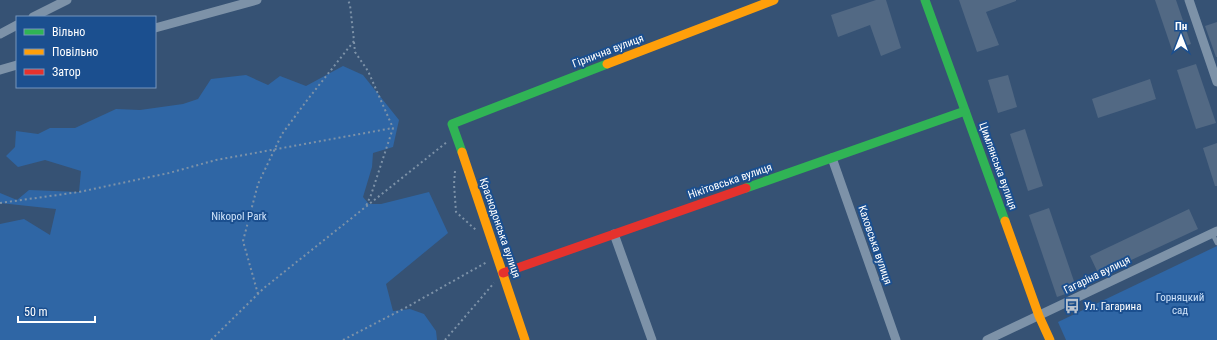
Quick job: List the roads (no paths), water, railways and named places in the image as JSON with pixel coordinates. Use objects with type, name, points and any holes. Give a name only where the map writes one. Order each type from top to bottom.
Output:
[{"type":"street","points":[[35,16],[67,0]]},
{"type":"street","points":[[156,28],[257,0]]},
{"type":"street","name":"Гірнична вулиця","points":[[452,124],[774,0]]},
{"type":"street","name":"Цимлянська вулиця","points":[[925,0],[1039,316],[1050,340]]},
{"type":"street","points":[[1189,0],[1217,82]]},
{"type":"street","points":[[0,34],[16,26]]},
{"type":"street","points":[[0,70],[16,66]]},
{"type":"street","name":"Нікітовська вулиця","points":[[503,273],[966,111]]},
{"type":"street","name":"Краснодонська вулиця","points":[[452,124],[525,340]]},
{"type":"street","name":"Каховська вулиця","points":[[832,158],[896,340]]},
{"type":"street","name":"Гагаріна вулиця","points":[[987,340],[1214,232]]},
{"type":"street","points":[[614,234],[652,340]]},
{"type":"lane","points":[[1214,232],[1217,243]]},
{"type":"place","name":"Ул. Гагарина","points":[[1072,306]]},
{"type":"park label","name":"Nikopol Park","points":[[239,216]]},
{"type":"park label","name":"Горняцкий сад","points":[[1180,303]]}]
